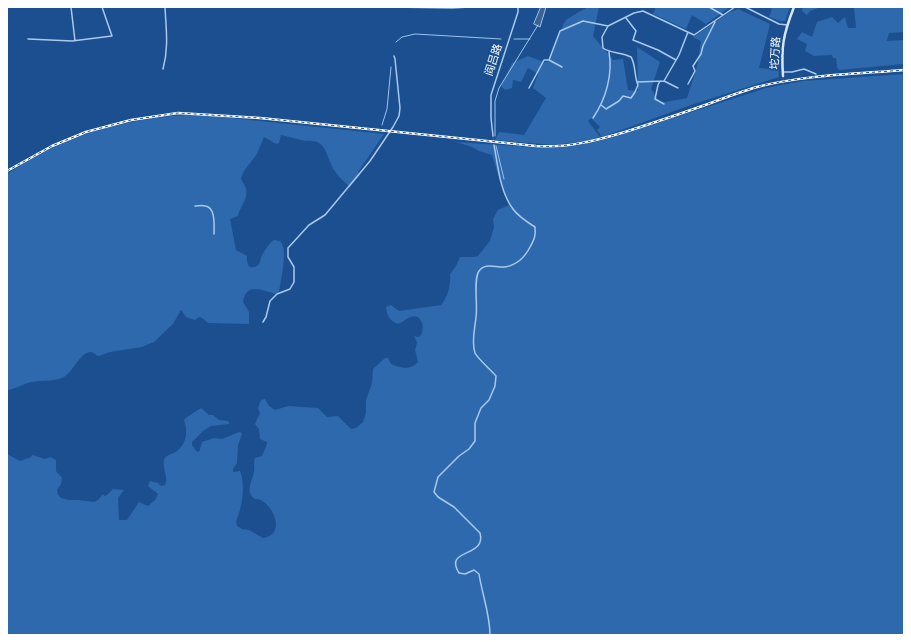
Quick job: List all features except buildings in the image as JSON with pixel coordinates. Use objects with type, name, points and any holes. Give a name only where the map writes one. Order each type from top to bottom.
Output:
[{"type":"main road","name":"坨万路","points":[[783,76],[782,42],[794,7]]},
{"type":"street","points":[[71,7],[75,41]]},
{"type":"street","points":[[28,39],[75,41],[112,36],[102,7]]},
{"type":"street","points":[[163,69],[167,56],[165,7]]},
{"type":"street","points":[[391,7],[469,7]]},
{"type":"street","name":"阎吕路","points":[[493,136],[490,118],[491,95],[518,12],[518,7]]},
{"type":"street","points":[[709,7],[723,15]]},
{"type":"street","points":[[549,60],[560,30],[583,22],[608,26],[634,13],[643,11],[694,35],[735,7]]},
{"type":"street","points":[[745,7],[779,24],[787,25]]},
{"type":"street","points":[[626,18],[636,31],[633,40],[658,50],[676,60]]},
{"type":"street","points":[[688,84],[695,71],[693,66],[701,54],[703,46],[716,20]]},
{"type":"street","points":[[600,105],[606,109],[619,102],[623,96],[631,98],[638,85],[634,63],[631,57],[603,48],[602,37],[608,26]]},
{"type":"street","points":[[664,81],[676,60],[688,32]]},
{"type":"street","points":[[593,118],[606,92],[611,62],[609,51]]},
{"type":"street","points":[[263,322],[266,317],[270,301],[277,294],[290,289],[294,282],[294,266],[288,257],[288,248],[309,225],[325,215],[380,147],[399,116],[400,108],[394,56]]},
{"type":"street","points":[[529,88],[544,60],[549,60],[562,67]]},
{"type":"street","points":[[783,72],[792,72],[804,69],[816,74]]},
{"type":"street","points":[[660,81],[655,99],[664,104]]},
{"type":"street","points":[[637,82],[664,81],[678,88]]},
{"type":"street","points":[[490,635],[487,609],[479,574],[474,570],[465,574],[459,573],[456,568],[456,562],[460,555],[475,549],[479,545],[481,538],[480,533],[454,507],[438,497],[434,492],[438,477],[459,456],[469,449],[475,441],[475,423],[481,408],[489,400],[495,386],[496,376],[476,354],[474,345],[477,316],[476,279],[479,272],[483,268],[491,266],[504,267],[516,263],[525,257],[536,236],[535,227],[526,222],[513,209],[503,191],[494,145]]},
{"type":"street","points":[[195,206],[207,206],[212,209],[214,234]]},
{"type":"shaded area","points":[[541,7],[546,7],[540,27],[534,24]]},
{"type":"shaded area","points":[[588,7],[599,7],[593,36],[613,60],[623,59],[628,90],[638,91],[637,47],[660,62],[651,89],[660,103],[687,98],[697,67],[701,41],[693,37],[730,12],[738,9],[770,24],[759,68],[770,69],[778,55],[779,77],[691,105],[602,137],[597,130],[600,127],[591,118],[588,121],[600,137],[581,142],[553,145],[495,140],[499,132],[524,135],[546,98],[533,88],[538,74],[528,68],[521,82],[513,80],[512,88],[505,90],[501,86],[512,63],[528,56],[548,62],[564,23],[567,19]]},
{"type":"shaded area","points":[[656,7],[730,7],[706,24],[692,15],[686,29],[653,14]]},
{"type":"shaded area","points":[[769,7],[790,7],[785,21],[780,21],[769,17],[772,9]]},
{"type":"shaded area","points":[[803,7],[821,7],[810,11],[807,15],[802,11]]},
{"type":"shaded area","points":[[854,7],[904,7],[904,32],[889,33],[887,41],[904,40],[904,64],[839,70],[837,67],[836,58],[833,58],[832,55],[814,56],[805,51],[807,44],[797,39],[802,32],[812,37],[817,22],[832,17],[838,23],[845,17],[848,28],[856,28]]},
{"type":"shaded area","points":[[904,74],[904,635],[7,635],[7,454],[20,461],[31,457],[32,455],[45,459],[50,457],[56,460],[56,471],[62,478],[61,484],[57,490],[58,495],[61,498],[94,502],[103,494],[104,496],[107,495],[113,489],[124,490],[118,498],[119,520],[127,520],[139,502],[148,506],[155,500],[158,494],[148,486],[150,481],[158,483],[161,486],[165,485],[166,479],[164,460],[177,451],[185,441],[186,428],[184,420],[201,408],[209,415],[213,415],[219,420],[228,421],[229,424],[211,426],[203,431],[192,442],[192,445],[196,451],[199,452],[202,442],[214,438],[222,439],[239,432],[242,433],[238,445],[237,463],[233,469],[233,472],[240,471],[243,486],[242,503],[236,524],[242,529],[249,530],[263,538],[271,535],[275,530],[276,523],[271,509],[260,500],[255,499],[250,493],[255,458],[262,456],[267,444],[267,442],[260,439],[259,429],[255,424],[260,413],[258,408],[261,400],[265,399],[269,406],[275,410],[288,406],[318,408],[327,417],[338,416],[351,429],[356,428],[363,422],[366,413],[366,400],[372,383],[373,369],[385,358],[388,358],[391,364],[405,368],[412,367],[418,362],[415,350],[417,343],[414,336],[418,337],[421,335],[423,328],[421,321],[418,317],[412,317],[398,324],[392,321],[389,317],[386,307],[391,305],[399,311],[441,305],[446,298],[450,282],[450,274],[460,257],[478,256],[490,241],[494,227],[493,219],[498,210],[509,205],[492,155],[456,142],[544,148],[580,145],[611,138],[766,88],[803,81]]},
{"type":"shaded area","points":[[188,115],[222,117],[384,134],[358,172],[360,175],[350,187],[340,178],[332,166],[325,150],[318,143],[281,135],[279,143],[276,144],[264,137],[257,154],[244,171],[241,178],[247,192],[238,216],[230,219],[236,250],[247,256],[250,267],[255,267],[259,264],[262,255],[269,244],[274,240],[280,241],[282,244],[284,251],[284,262],[279,291],[276,294],[251,289],[245,296],[243,302],[249,312],[249,324],[208,323],[199,317],[195,320],[186,317],[181,310],[173,324],[154,342],[142,347],[110,352],[99,356],[92,352],[87,353],[80,358],[67,375],[60,379],[31,382],[14,389],[7,390],[7,174],[53,147],[75,138],[123,124],[155,118]]},
{"type":"waterway","points":[[495,136],[495,101],[499,88],[538,25]]},
{"type":"waterway","points":[[396,42],[402,37],[415,34],[501,39]]},
{"type":"waterway","points":[[514,39],[530,39]]},
{"type":"waterway","points":[[382,125],[387,109],[391,67]]},
{"type":"waterway","points":[[496,146],[504,179]]},
{"type":"tunnel","points":[[783,76],[783,86]]},
{"type":"tunnel","points":[[493,136],[494,144]]},
{"type":"railway","points":[[7,171],[52,146],[86,132],[131,120],[178,113],[260,118],[536,146],[559,146],[592,141],[635,129],[744,91],[775,83],[830,76],[904,70]]}]
